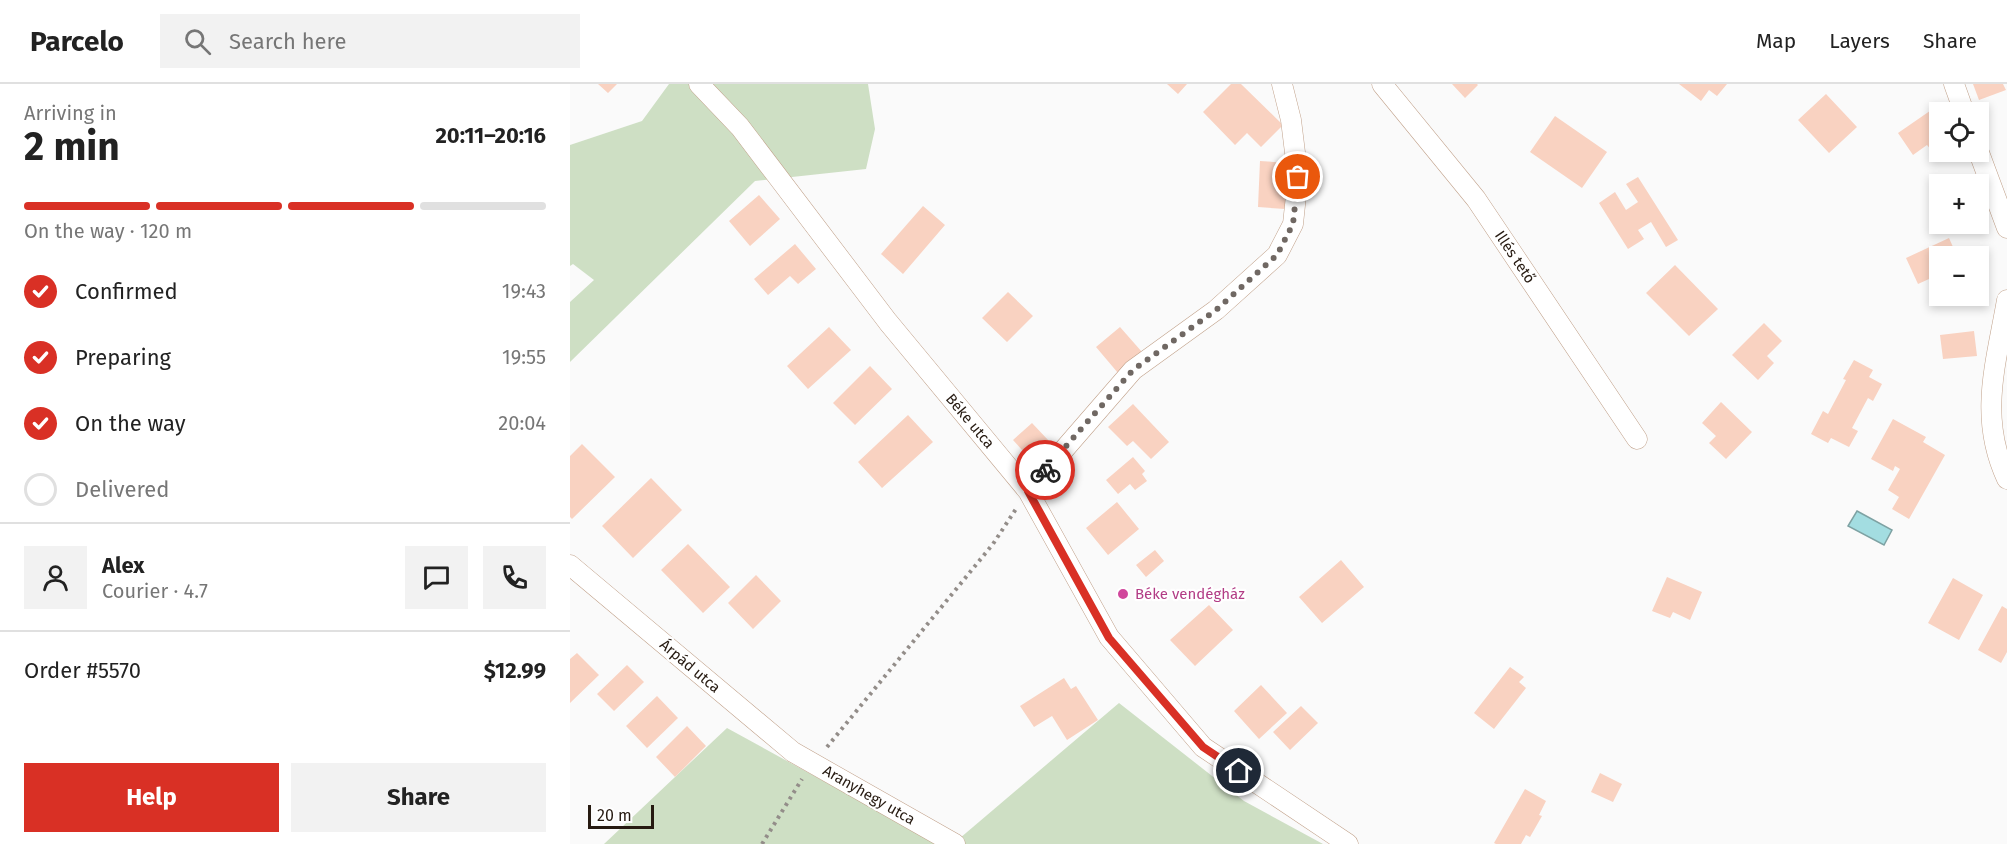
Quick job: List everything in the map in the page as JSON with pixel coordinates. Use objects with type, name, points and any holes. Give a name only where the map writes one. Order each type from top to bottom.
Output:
[{"type":"street","name":"Béke utca","points":[[699,84],[740,127],[888,322],[1028,491],[1109,638],[1203,747],[1348,844]]},
{"type":"street","points":[[1028,491],[1133,370],[1216,310],[1277,255],[1293,224],[1298,177],[1291,120],[1282,84]]},
{"type":"street","name":"Illés tető","points":[[1382,84],[1476,199],[1637,439]]},
{"type":"street","points":[[1954,84],[1960,102]]},
{"type":"street","points":[[1982,162],[2007,228]]},
{"type":"street","points":[[2007,300],[1992,387],[1990,423],[2000,463],[2007,479]]},
{"type":"street","name":"Árpád utca","points":[[570,565],[793,752],[813,763]]},
{"type":"street","name":"Aranyhegy utca","points":[[813,763],[955,844]]},
{"type":"path","points":[[762,844],[813,763],[851,720],[993,544],[1028,491]]},
{"type":"green space","points":[[669,84],[868,84],[875,129],[866,169],[755,181],[570,362],[570,302],[594,280],[573,264],[570,266],[570,145],[642,121]]},
{"type":"green space","points":[[1119,703],[1244,801],[1323,844],[953,844]]},
{"type":"green space","points":[[727,728],[938,844],[604,844]]},
{"type":"water","points":[[1857,511],[1892,530],[1884,545],[1848,526]]},
{"type":"building","points":[[598,84],[617,84],[608,93]]},
{"type":"building","points":[[1167,84],[1187,84],[1178,94]]},
{"type":"building","points":[[1231,84],[1241,84],[1283,125],[1261,147],[1247,133],[1235,145],[1203,112]]},
{"type":"building","points":[[1452,84],[1477,84],[1478,85],[1465,98]]},
{"type":"building","points":[[1679,84],[1727,84],[1717,96],[1709,90],[1701,101]]},
{"type":"building","points":[[1973,84],[2003,84],[2006,90],[1979,100]]},
{"type":"building","points":[[1826,94],[1857,127],[1829,153],[1798,120]]},
{"type":"building","points":[[1929,112],[1929,147],[1927,145],[1913,155],[1898,133]]},
{"type":"building","points":[[1555,116],[1607,152],[1582,188],[1530,152]]},
{"type":"building","points":[[1260,161],[1288,163],[1285,209],[1258,207]]},
{"type":"building","points":[[1638,177],[1678,240],[1666,247],[1651,222],[1638,230],[1644,239],[1628,249],[1599,203],[1615,192],[1626,210],[1638,202],[1626,184]]},
{"type":"building","points":[[759,195],[780,219],[750,246],[729,221]]},
{"type":"building","points":[[923,206],[945,225],[903,274],[881,254]]},
{"type":"building","points":[[1949,238],[1953,246],[1932,246]]},
{"type":"building","points":[[795,244],[816,269],[798,284],[790,276],[768,295],[754,279]]},
{"type":"building","points":[[1929,247],[1929,279],[1918,284],[1906,258]]},
{"type":"building","points":[[1675,265],[1718,309],[1689,336],[1646,293]]},
{"type":"building","points":[[1008,292],[1033,316],[1007,342],[982,318]]},
{"type":"building","points":[[1764,323],[1782,341],[1767,356],[1774,363],[1758,380],[1732,355]]},
{"type":"building","points":[[829,327],[851,350],[808,389],[787,366]]},
{"type":"building","points":[[1120,327],[1142,352],[1118,373],[1096,347]]},
{"type":"building","points":[[1974,331],[1977,356],[1943,359],[1940,335]]},
{"type":"building","points":[[1854,360],[1873,370],[1869,377],[1882,384],[1873,401],[1868,398],[1852,428],[1858,431],[1849,447],[1831,438],[1828,443],[1811,434],[1823,411],[1828,414]]},
{"type":"building","points":[[870,366],[892,389],[855,425],[833,403]]},
{"type":"building","points":[[1721,402],[1752,432],[1726,459],[1709,443],[1716,436],[1702,423]]},
{"type":"building","points":[[1133,404],[1169,442],[1151,459],[1133,441],[1127,446],[1108,427]]},
{"type":"building","points":[[908,415],[933,442],[882,488],[858,462]]},
{"type":"building","points":[[1893,419],[1926,437],[1923,442],[1945,455],[1909,519],[1892,509],[1899,497],[1888,490],[1900,469],[1895,466],[1893,471],[1871,459]]},
{"type":"building","points":[[1032,423],[1049,441],[1030,459],[1013,440]]},
{"type":"building","points":[[582,444],[615,477],[572,519],[570,517],[570,456]]},
{"type":"building","points":[[1133,457],[1145,471],[1142,474],[1147,481],[1135,490],[1130,484],[1118,494],[1106,480]]},
{"type":"building","points":[[651,478],[682,510],[633,558],[602,526]]},
{"type":"building","points":[[1117,502],[1139,529],[1108,555],[1086,528]]},
{"type":"building","points":[[688,544],[730,587],[703,613],[661,570]]},
{"type":"building","points":[[1155,550],[1164,561],[1146,577],[1136,565]]},
{"type":"building","points":[[1341,560],[1364,587],[1322,623],[1299,597]]},
{"type":"building","points":[[756,575],[781,601],[753,629],[728,603]]},
{"type":"building","points":[[1667,577],[1702,592],[1690,620],[1673,612],[1670,618],[1652,611]]},
{"type":"building","points":[[1953,578],[1983,595],[1959,640],[1928,623]]},
{"type":"building","points":[[1209,605],[1233,630],[1195,666],[1170,640]]},
{"type":"building","points":[[2002,606],[2007,609],[2007,652],[2001,663],[1978,650]]},
{"type":"building","points":[[577,653],[599,675],[570,703],[570,659]]},
{"type":"building","points":[[627,665],[644,682],[614,711],[597,694]]},
{"type":"building","points":[[1510,667],[1524,677],[1519,682],[1526,688],[1494,729],[1474,713]]},
{"type":"building","points":[[1064,678],[1071,689],[1076,686],[1098,720],[1067,740],[1052,716],[1034,727],[1020,706]]},
{"type":"building","points":[[1261,685],[1287,713],[1259,739],[1234,711]]},
{"type":"building","points":[[657,696],[678,718],[647,748],[626,726]]},
{"type":"building","points":[[1301,706],[1318,723],[1290,750],[1273,732]]},
{"type":"building","points":[[687,726],[706,746],[675,777],[656,757]]},
{"type":"building","points":[[1600,773],[1622,784],[1613,802],[1591,792]]},
{"type":"building","points":[[1525,789],[1546,801],[1539,815],[1542,816],[1530,837],[1526,835],[1521,844],[1494,843]]},
{"type":"way so far","points":[[1045,470],[1133,370],[1216,310],[1277,255],[1293,224],[1298,177]]},
{"type":"place","name":"Béke vendégház","points":[[1123,594]]},
{"type":"route","points":[[1045,470],[1028,491],[1109,638],[1203,747],[1239,771]]}]
